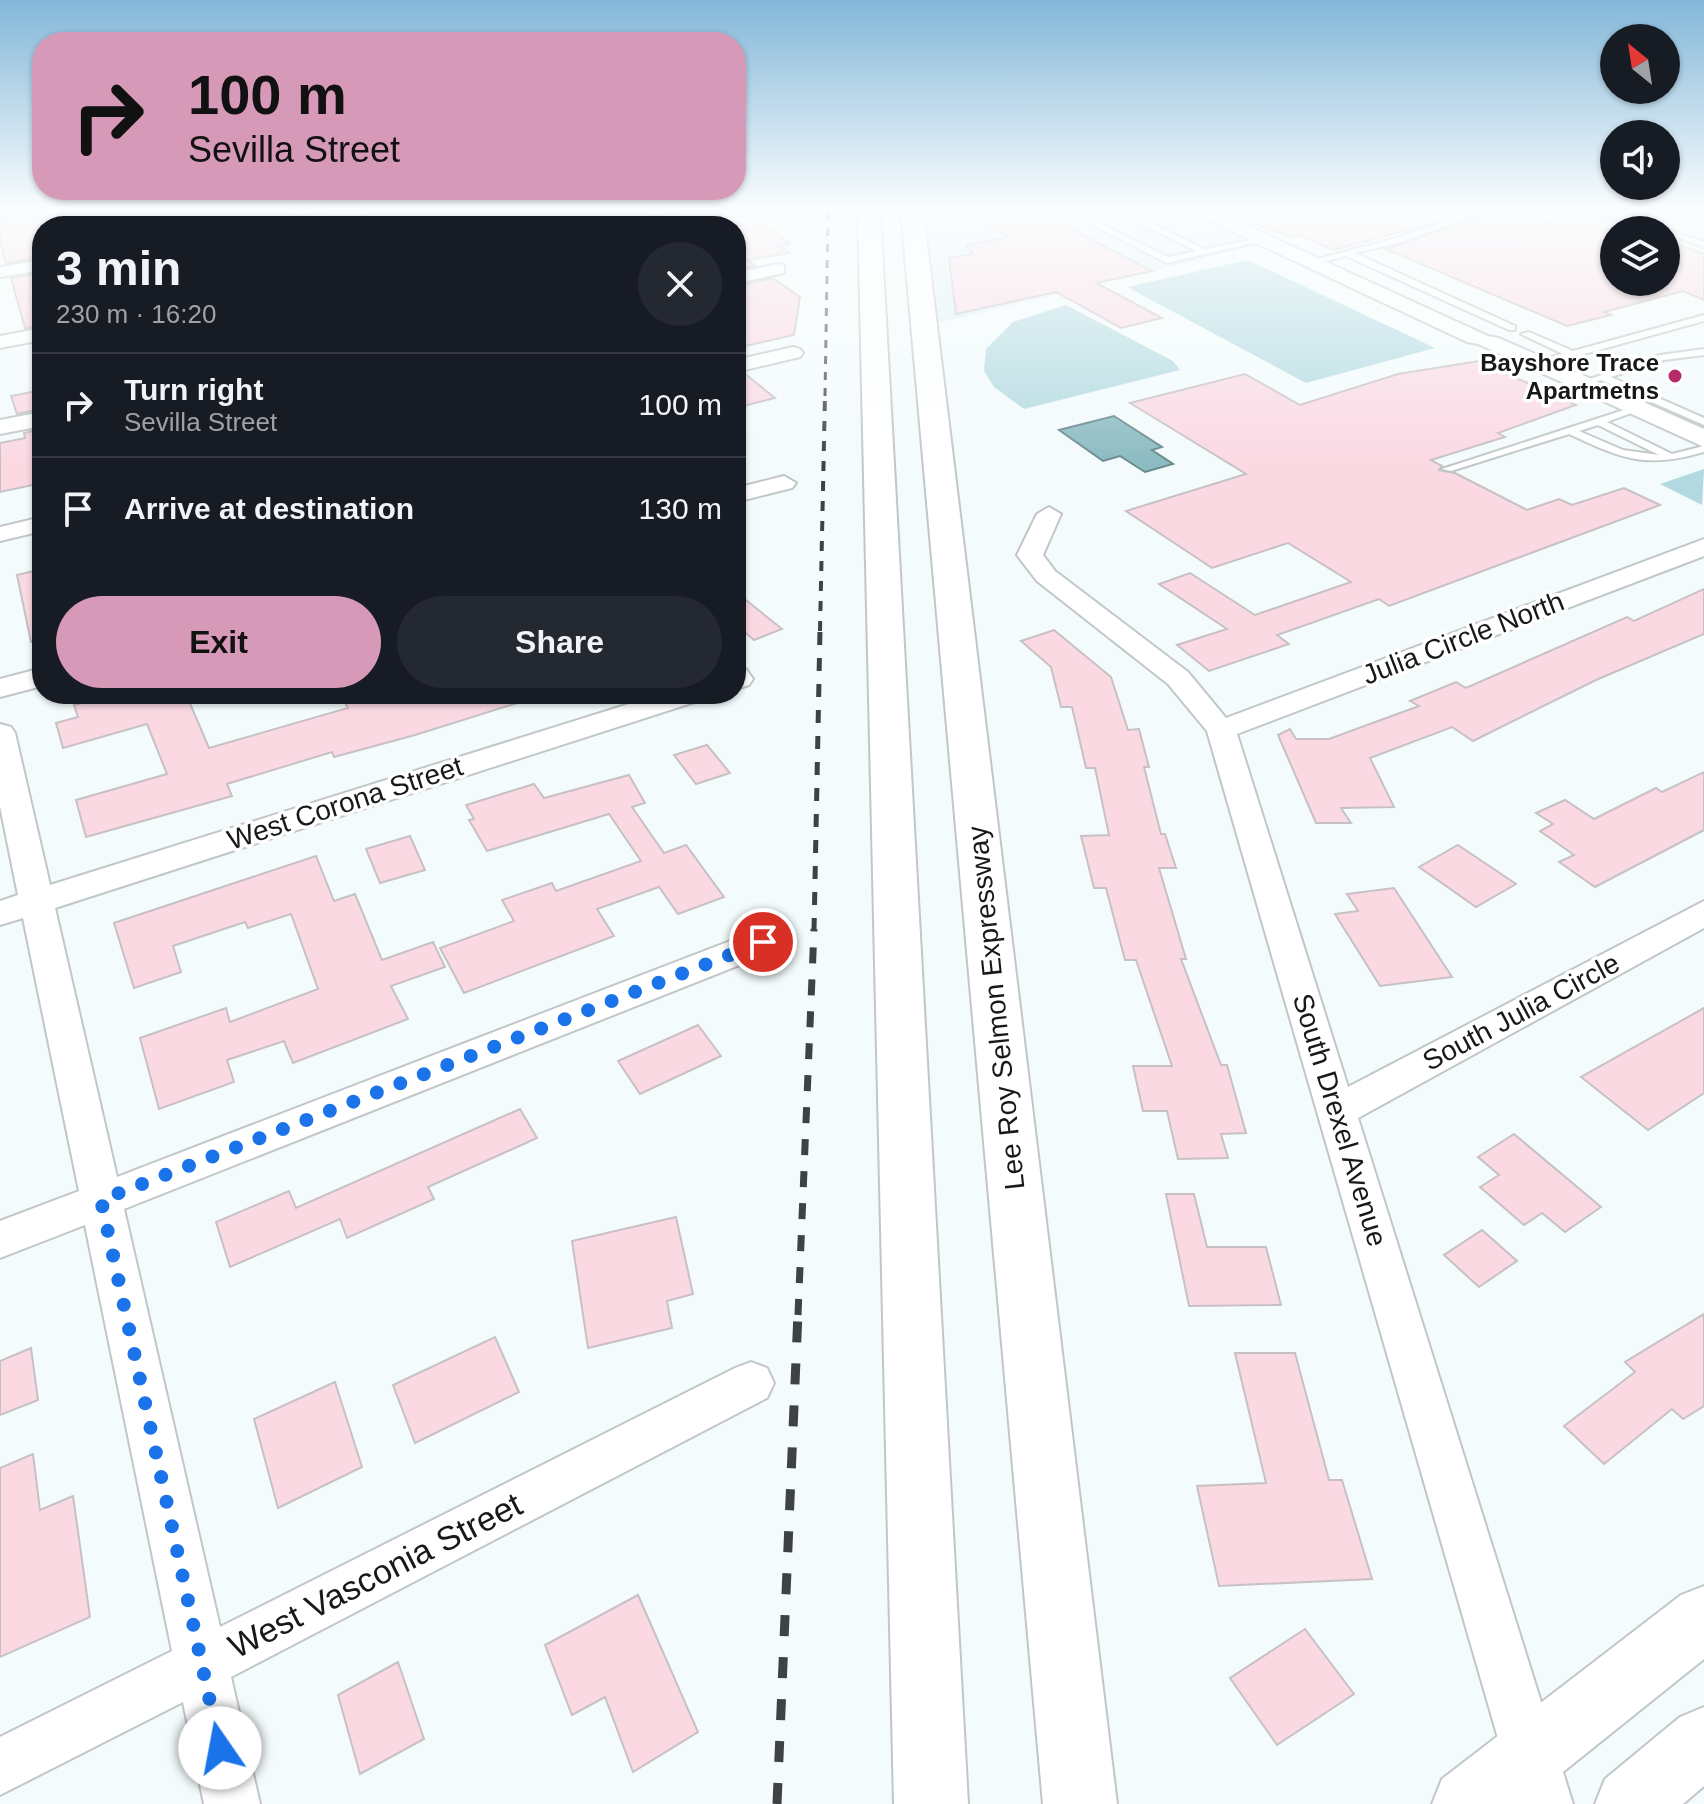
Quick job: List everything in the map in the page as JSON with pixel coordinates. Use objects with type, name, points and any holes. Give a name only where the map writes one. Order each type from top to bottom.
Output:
[{"type":"highway","points":[[872,295],[927,1793]]},
{"type":"highway","name":"Lee Roy Selmon Expressway","points":[[921,295],[1076,1774]]},
{"type":"street","points":[[1384,295],[1537,364],[1591,380],[1637,409],[1704,439]]},
{"type":"street","points":[[0,342],[32,336]]},
{"type":"street","points":[[746,364],[793,353]]},
{"type":"street","points":[[0,427],[32,421]]},
{"type":"street","points":[[746,492],[784,483]]},
{"type":"street","name":"South Drexel Avenue","points":[[1049,514],[1030,555],[1046,576],[1178,678],[1221,730],[1338,1110],[1537,1780]]},
{"type":"street","points":[[0,534],[32,526]]},
{"type":"street","name":"Julia Circle North","points":[[1221,730],[1704,547]]},
{"type":"street","points":[[0,688],[32,680]]},
{"type":"street","name":"West Corona Street","points":[[18,907],[659,704]]},
{"type":"street","points":[[0,733],[18,907],[101,1200],[232,1804]]},
{"type":"street","name":"South Julia Circle","points":[[1338,1110],[1704,913]]},
{"type":"street","points":[[0,1240],[763,942]]},
{"type":"street","name":"West Vasconia Street","points":[[0,1767],[751,1383]]},
{"type":"street","points":[[1467,1804],[1537,1780],[1704,1618]]},
{"type":"street","points":[[1630,1804],[1704,1741]]},
{"type":"lane","points":[[1440,295],[1512,328]]},
{"type":"lane","points":[[1537,364],[1704,318]]},
{"type":"lane","points":[[1526,334],[1571,354]]},
{"type":"lane","points":[[1591,380],[1663,357],[1704,352]]},
{"type":"lane","points":[[1591,380],[1704,422]]},
{"type":"lane","points":[[1447,469],[1637,409]]},
{"type":"lane","points":[[1598,421],[1671,457]]},
{"type":"lane","points":[[1569,430],[1634,460],[1671,457],[1704,449]]},
{"type":"shaded area","points":[[935,295],[1052,295],[938,323]]},
{"type":"shaded area","points":[[1142,295],[1323,295],[1435,348],[1306,383]]},
{"type":"shaded area","points":[[1066,305],[1173,361],[1180,370],[1024,409],[994,387],[984,371],[986,349],[1013,322]]},
{"type":"shaded area","points":[[1114,416],[1162,447],[1152,450],[1173,464],[1145,472],[1120,456],[1103,461],[1059,430]]},
{"type":"shaded area","points":[[1704,469],[1702,505],[1660,484]]},
{"type":"building","points":[[16,295],[32,295],[32,327],[25,328]]},
{"type":"building","points":[[746,295],[800,297],[794,335],[746,346]]},
{"type":"building","points":[[954,295],[1042,295],[956,314]]},
{"type":"building","points":[[1062,295],[1119,295],[1162,318],[1121,328]]},
{"type":"building","points":[[1495,295],[1664,296],[1604,312],[1611,315],[1567,326]]},
{"type":"building","points":[[1479,361],[1576,405],[1498,433],[1505,437],[1431,460],[1442,466],[1439,470],[1455,473],[1527,510],[1559,499],[1572,505],[1624,488],[1660,505],[1389,606],[1379,599],[1277,635],[1289,644],[1209,671],[1177,645],[1227,629],[1159,584],[1190,573],[1255,615],[1351,582],[1288,543],[1212,568],[1126,511],[1246,474],[1130,403],[1245,374],[1300,405],[1398,374]]},
{"type":"building","points":[[746,375],[775,398],[746,405]]},
{"type":"building","points":[[32,392],[32,411],[17,414],[11,396]]},
{"type":"building","points":[[32,431],[32,485],[0,492],[0,443],[25,438],[24,433]]},
{"type":"building","points":[[32,571],[32,642],[31,642],[17,575]]},
{"type":"building","points":[[1704,589],[1704,634],[1596,680],[1473,741],[1452,727],[1370,758],[1394,807],[1341,808],[1351,823],[1316,823],[1278,735],[1290,729],[1296,739],[1329,739],[1419,706],[1410,701],[1456,682],[1466,688],[1627,617],[1634,621]]},
{"type":"building","points":[[746,600],[782,629],[754,640],[746,633]]},
{"type":"building","points":[[1054,630],[1111,677],[1128,730],[1139,729],[1149,767],[1144,767],[1161,834],[1165,834],[1176,868],[1159,868],[1186,959],[1181,959],[1221,1065],[1227,1065],[1246,1133],[1221,1134],[1228,1158],[1178,1159],[1167,1111],[1143,1111],[1133,1066],[1172,1066],[1136,960],[1125,960],[1106,888],[1094,888],[1081,836],[1109,835],[1095,768],[1086,768],[1072,707],[1061,707],[1051,667],[1021,641]]},
{"type":"building","points":[[190,704],[209,748],[348,708],[346,704],[514,704],[415,735],[334,757],[332,752],[227,784],[232,796],[86,837],[76,800],[167,774],[147,724],[63,748],[56,723],[78,717],[74,705]]},
{"type":"building","points":[[707,745],[730,773],[696,784],[674,755]]},
{"type":"building","points":[[1704,772],[1704,830],[1595,887],[1559,862],[1574,855],[1540,831],[1553,824],[1536,813],[1565,800],[1594,819],[1656,788],[1662,792]]},
{"type":"building","points":[[629,775],[645,803],[632,807],[664,853],[686,845],[724,897],[678,914],[659,887],[597,909],[614,936],[464,993],[440,948],[514,921],[502,900],[552,883],[556,891],[641,861],[609,814],[487,851],[469,820],[474,819],[466,805],[534,784],[544,798]]},
{"type":"building","points":[[410,836],[425,870],[380,883],[366,849]]},
{"type":"building","points":[[1458,845],[1516,884],[1476,907],[1419,867]]},
{"type":"building","points":[[316,856],[334,901],[355,894],[382,960],[433,942],[445,967],[391,986],[408,1019],[293,1063],[284,1041],[227,1060],[234,1082],[159,1109],[140,1038],[226,1008],[230,1022],[318,989],[291,914],[248,928],[245,922],[173,946],[181,972],[134,988],[114,923]]},
{"type":"building","points":[[1394,888],[1452,977],[1380,986],[1335,914],[1358,911],[1347,894]]},
{"type":"building","points":[[1704,1008],[1704,1093],[1648,1130],[1581,1077]]},
{"type":"building","points":[[698,1025],[721,1056],[640,1094],[618,1061]]},
{"type":"building","points":[[520,1109],[537,1138],[428,1187],[434,1199],[347,1238],[340,1219],[230,1267],[216,1222],[289,1191],[296,1208]]},
{"type":"building","points":[[1514,1134],[1601,1207],[1565,1232],[1542,1213],[1524,1225],[1480,1187],[1499,1175],[1478,1157]]},
{"type":"building","points":[[1166,1194],[1194,1194],[1207,1247],[1266,1247],[1281,1305],[1189,1306]]},
{"type":"building","points":[[676,1217],[693,1294],[667,1301],[672,1328],[588,1348],[572,1241]]},
{"type":"building","points":[[1482,1230],[1517,1261],[1479,1287],[1444,1255]]},
{"type":"building","points":[[1704,1314],[1704,1406],[1683,1419],[1672,1409],[1604,1464],[1564,1426],[1635,1372],[1625,1362]]},
{"type":"building","points":[[495,1337],[519,1392],[415,1443],[393,1385]]},
{"type":"building","points":[[31,1348],[38,1400],[0,1415],[0,1361]]},
{"type":"building","points":[[1235,1353],[1295,1353],[1329,1480],[1342,1480],[1372,1579],[1219,1586],[1197,1486],[1266,1483]]},
{"type":"building","points":[[335,1382],[362,1467],[278,1508],[254,1419]]},
{"type":"building","points":[[33,1454],[40,1510],[73,1496],[90,1617],[0,1657],[0,1468]]},
{"type":"building","points":[[638,1595],[698,1732],[633,1772],[605,1697],[572,1715],[545,1645]]},
{"type":"building","points":[[1305,1629],[1354,1694],[1277,1745],[1230,1678]]},
{"type":"building","points":[[398,1662],[424,1739],[360,1774],[338,1695]]},
{"type":"railway","points":[[825,396],[827,295]]},
{"type":"railway","points":[[820,631],[825,394]]},
{"type":"railway","points":[[814,931],[820,629]]},
{"type":"railway","points":[[798,1315],[814,929]]},
{"type":"railway","points":[[777,1804],[798,1313]]},
{"type":"place","name":"Bayshore Trace Apartmetns","points":[[1675,376]]},
{"type":"route","points":[[220,1748],[101,1200],[763,942]]}]
